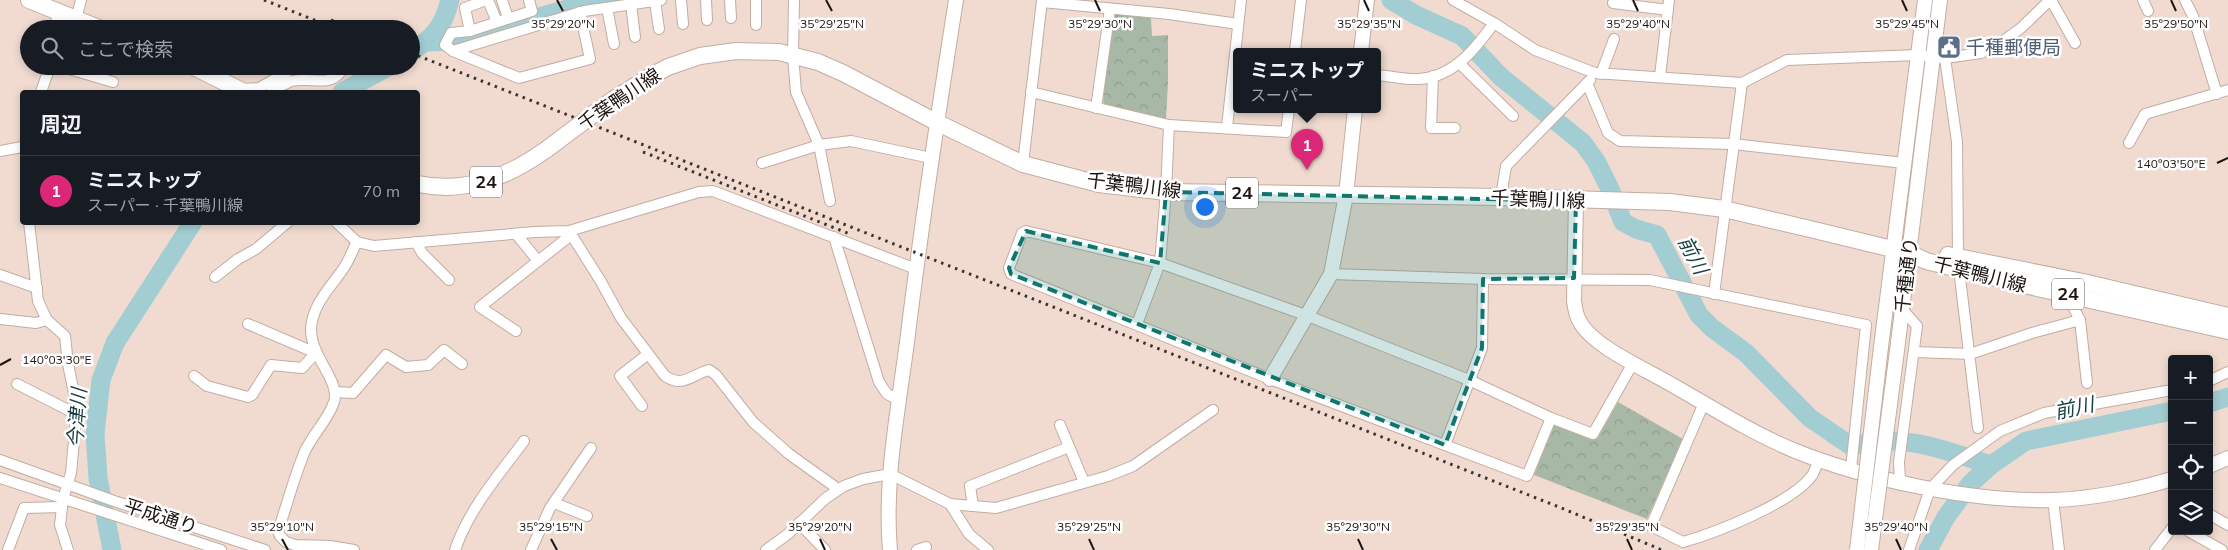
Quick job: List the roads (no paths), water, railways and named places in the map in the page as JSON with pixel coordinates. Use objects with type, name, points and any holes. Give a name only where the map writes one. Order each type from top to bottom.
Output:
[{"type":"main road","points":[[28,0],[76,19]]},
{"type":"main road","name":"千葉鴨川線","points":[[420,184],[441,187],[484,183],[525,165],[611,101],[668,67],[700,56],[760,50],[818,62],[1023,164],[1100,184],[1166,192],[1501,197],[1576,201],[1670,202],[1724,210],[1901,251],[1928,251],[1959,263],[2066,294],[2228,331]]},
{"type":"main road","points":[[210,75],[239,90]]},
{"type":"main road","name":"千葉鴨川線","points":[[1959,263],[2082,282],[2228,316]]},
{"type":"street","points":[[76,19],[81,0]]},
{"type":"street","points":[[470,31],[465,8],[487,0],[497,22]]},
{"type":"street","points":[[502,0],[508,18]]},
{"type":"street","points":[[528,0],[532,11],[470,31],[451,33],[445,45],[453,51],[519,78],[590,59],[580,12]]},
{"type":"street","points":[[453,51],[580,12],[658,0],[659,29]]},
{"type":"street","points":[[680,0],[683,24]]},
{"type":"street","points":[[706,0],[707,20]]},
{"type":"street","points":[[730,0],[731,18]]},
{"type":"street","points":[[756,0],[756,25]]},
{"type":"street","points":[[794,0],[796,92],[819,145],[830,201]]},
{"type":"street","points":[[890,550],[888,521],[890,474],[936,122],[956,0]]},
{"type":"street","points":[[1235,48],[1241,0]]},
{"type":"street","points":[[1295,48],[1301,0]]},
{"type":"street","points":[[1361,48],[1367,0]]},
{"type":"street","points":[[1454,0],[1535,50],[1598,73],[1742,82],[1786,60],[1918,55],[1939,57],[1981,53],[1999,44],[2021,28],[2051,0],[2076,43]]},
{"type":"street","name":"千種通り","points":[[1871,550],[1902,309],[1901,251],[1904,163],[1925,0]]},
{"type":"street","name":"千種通り","points":[[1857,550],[1881,347],[1939,57],[1940,0]]},
{"type":"street","points":[[2143,0],[2148,11]]},
{"type":"street","points":[[2185,0],[2194,16],[2217,94]]},
{"type":"street","points":[[1023,164],[1042,1],[1238,24]]},
{"type":"street","points":[[1613,3],[1668,5],[1660,76]]},
{"type":"street","points":[[631,4],[635,37]]},
{"type":"street","points":[[607,8],[614,44]]},
{"type":"street","points":[[1096,108],[1110,9]]},
{"type":"street","points":[[56,20],[58,11]]},
{"type":"street","points":[[1381,75],[1419,79],[1433,76],[1465,60],[1494,23]]},
{"type":"street","points":[[1501,197],[1506,166],[1598,73],[1614,39]]},
{"type":"street","points":[[1939,57],[1957,142],[1959,263],[1978,428]]},
{"type":"street","points":[[1459,63],[1513,116]]},
{"type":"street","points":[[1227,127],[1233,71]]},
{"type":"street","points":[[42,90],[47,75]]},
{"type":"street","points":[[89,75],[113,82]]},
{"type":"street","points":[[243,90],[248,87],[259,88],[282,75]]},
{"type":"street","points":[[275,90],[292,81],[328,81],[340,75]]},
{"type":"street","points":[[1433,76],[1431,128],[1455,128]]},
{"type":"street","points":[[1714,294],[1742,82]]},
{"type":"street","points":[[1587,83],[1608,133],[1620,141],[1733,144],[1904,163]]},
{"type":"street","points":[[2129,143],[2145,114],[2228,90]]},
{"type":"street","points":[[1031,92],[1169,125],[1286,132],[1288,113]]},
{"type":"street","points":[[1270,379],[1332,274],[1346,195],[1354,113]]},
{"type":"street","points":[[1137,324],[1160,263],[1169,125]]},
{"type":"street","points":[[762,164],[819,145],[851,141],[931,158]]},
{"type":"street","points":[[0,151],[20,147]]},
{"type":"street","points":[[339,225],[357,242],[374,246],[517,234],[570,233],[699,192],[713,191],[916,269]]},
{"type":"street","points":[[1576,201],[1574,301],[1576,314],[1581,324],[1596,341],[1633,363],[1792,449],[1818,460],[1900,482],[1930,489],[1993,498],[2053,500],[2104,494],[2168,480]]},
{"type":"street","points":[[29,225],[38,301],[47,320],[65,336],[76,414],[72,473],[62,503],[60,525],[68,550]]},
{"type":"street","points":[[215,277],[238,259],[256,249],[284,225]]},
{"type":"street","points":[[1551,418],[1527,476],[1270,379],[1011,274],[1009,268],[1022,233],[1026,231],[1160,263],[1308,316],[1470,380],[1551,418],[1593,434],[1633,363]]},
{"type":"street","points":[[516,332],[480,308],[570,233]]},
{"type":"street","points":[[570,233],[600,280],[621,318],[665,376],[674,382],[684,381],[709,370],[716,374],[753,422],[789,454],[838,489]]},
{"type":"street","points":[[517,234],[538,261]]},
{"type":"street","points":[[834,237],[879,382],[887,394],[899,400]]},
{"type":"street","points":[[354,550],[330,546],[282,545],[278,531],[305,451],[334,402],[335,392],[331,377],[312,344],[311,328],[315,309],[344,267],[357,242]]},
{"type":"street","points":[[416,242],[422,253],[449,280]]},
{"type":"street","points":[[1332,274],[1483,279],[1574,278],[1650,280],[1866,325],[1851,469]]},
{"type":"street","points":[[0,275],[37,288]]},
{"type":"street","points":[[1445,445],[1482,348],[1483,279]]},
{"type":"street","points":[[2066,294],[2080,320],[2087,383]]},
{"type":"street","points":[[1900,482],[1899,462],[1917,326],[1902,309]]},
{"type":"street","points":[[0,319],[36,323],[47,320]]},
{"type":"street","points":[[1915,352],[1970,354],[2032,332],[2080,320]]},
{"type":"street","points":[[248,324],[316,353]]},
{"type":"street","points":[[335,392],[353,393],[386,355],[406,367],[428,365],[444,350],[462,364]]},
{"type":"street","points":[[194,376],[207,386],[248,396],[252,395],[271,365],[302,368],[316,353]]},
{"type":"street","points":[[642,406],[620,376],[648,354]]},
{"type":"street","points":[[2213,379],[2228,372]]},
{"type":"street","points":[[17,384],[76,414]]},
{"type":"street","points":[[1909,550],[1930,489],[1952,465],[2000,431],[2044,413],[2168,391]]},
{"type":"street","points":[[1704,403],[1651,526],[1683,542],[1737,523],[1796,490],[1813,474],[1818,460]]},
{"type":"street","points":[[766,550],[788,534],[816,506],[838,489],[863,479],[890,474],[950,504],[996,508],[1108,476],[1133,466],[1213,410]]},
{"type":"street","points":[[1060,426],[1084,482]]},
{"type":"street","points":[[454,550],[461,532],[477,504],[524,441]]},
{"type":"street","points":[[973,506],[970,486],[1069,447]]},
{"type":"street","points":[[531,550],[554,503],[590,448]]},
{"type":"street","points":[[2213,464],[2228,458]]},
{"type":"street","points":[[0,460],[68,483]]},
{"type":"street","points":[[0,478],[31,488],[62,503]]},
{"type":"street","name":"平成通り","points":[[68,483],[114,501],[265,550]]},
{"type":"street","points":[[8,550],[31,488]]},
{"type":"street","points":[[2053,500],[2059,550]]},
{"type":"street","points":[[24,508],[62,503]]},
{"type":"street","name":"平成通り","points":[[62,503],[90,507],[221,550]]},
{"type":"street","points":[[554,503],[587,516]]},
{"type":"street","points":[[950,504],[969,534],[988,550]]},
{"type":"street","points":[[2213,516],[2228,525]]},
{"type":"street","points":[[799,522],[825,550]]},
{"type":"street","points":[[2155,550],[2168,533]]},
{"type":"street","points":[[2195,535],[2222,550]]},
{"type":"waterway","name":"今津川","points":[[420,45],[432,36],[441,24],[450,0]]},
{"type":"waterway","name":"前川","points":[[427,42],[457,41],[581,5],[612,0]]},
{"type":"waterway","name":"前川","points":[[1391,0],[1416,15],[1462,36],[1501,77],[1583,143],[1596,161],[1623,222],[1636,229],[1657,235],[1699,315],[1712,328],[1746,353],[1810,418],[1851,446],[1881,441],[1898,441],[1939,448],[1991,465]]},
{"type":"waterway","name":"今津川","points":[[346,90],[373,75]]},
{"type":"waterway","name":"今津川","points":[[112,550],[98,478],[95,434],[101,380],[115,343],[191,225]]},
{"type":"waterway","name":"前川","points":[[2213,402],[2228,397]]},
{"type":"waterway","name":"前川","points":[[1928,550],[1946,517],[1970,484],[1991,465],[2026,441],[2168,412]]},
{"type":"railway","points":[[264,0],[314,20]]},
{"type":"railway","points":[[420,57],[1559,507],[1662,550]]},
{"type":"railway","points":[[643,152],[850,234]]},
{"type":"place","name":"千種郵便局","points":[[1949,47]]},
{"type":"place","name":"ミニストップ","points":[[1307,170]]}]
